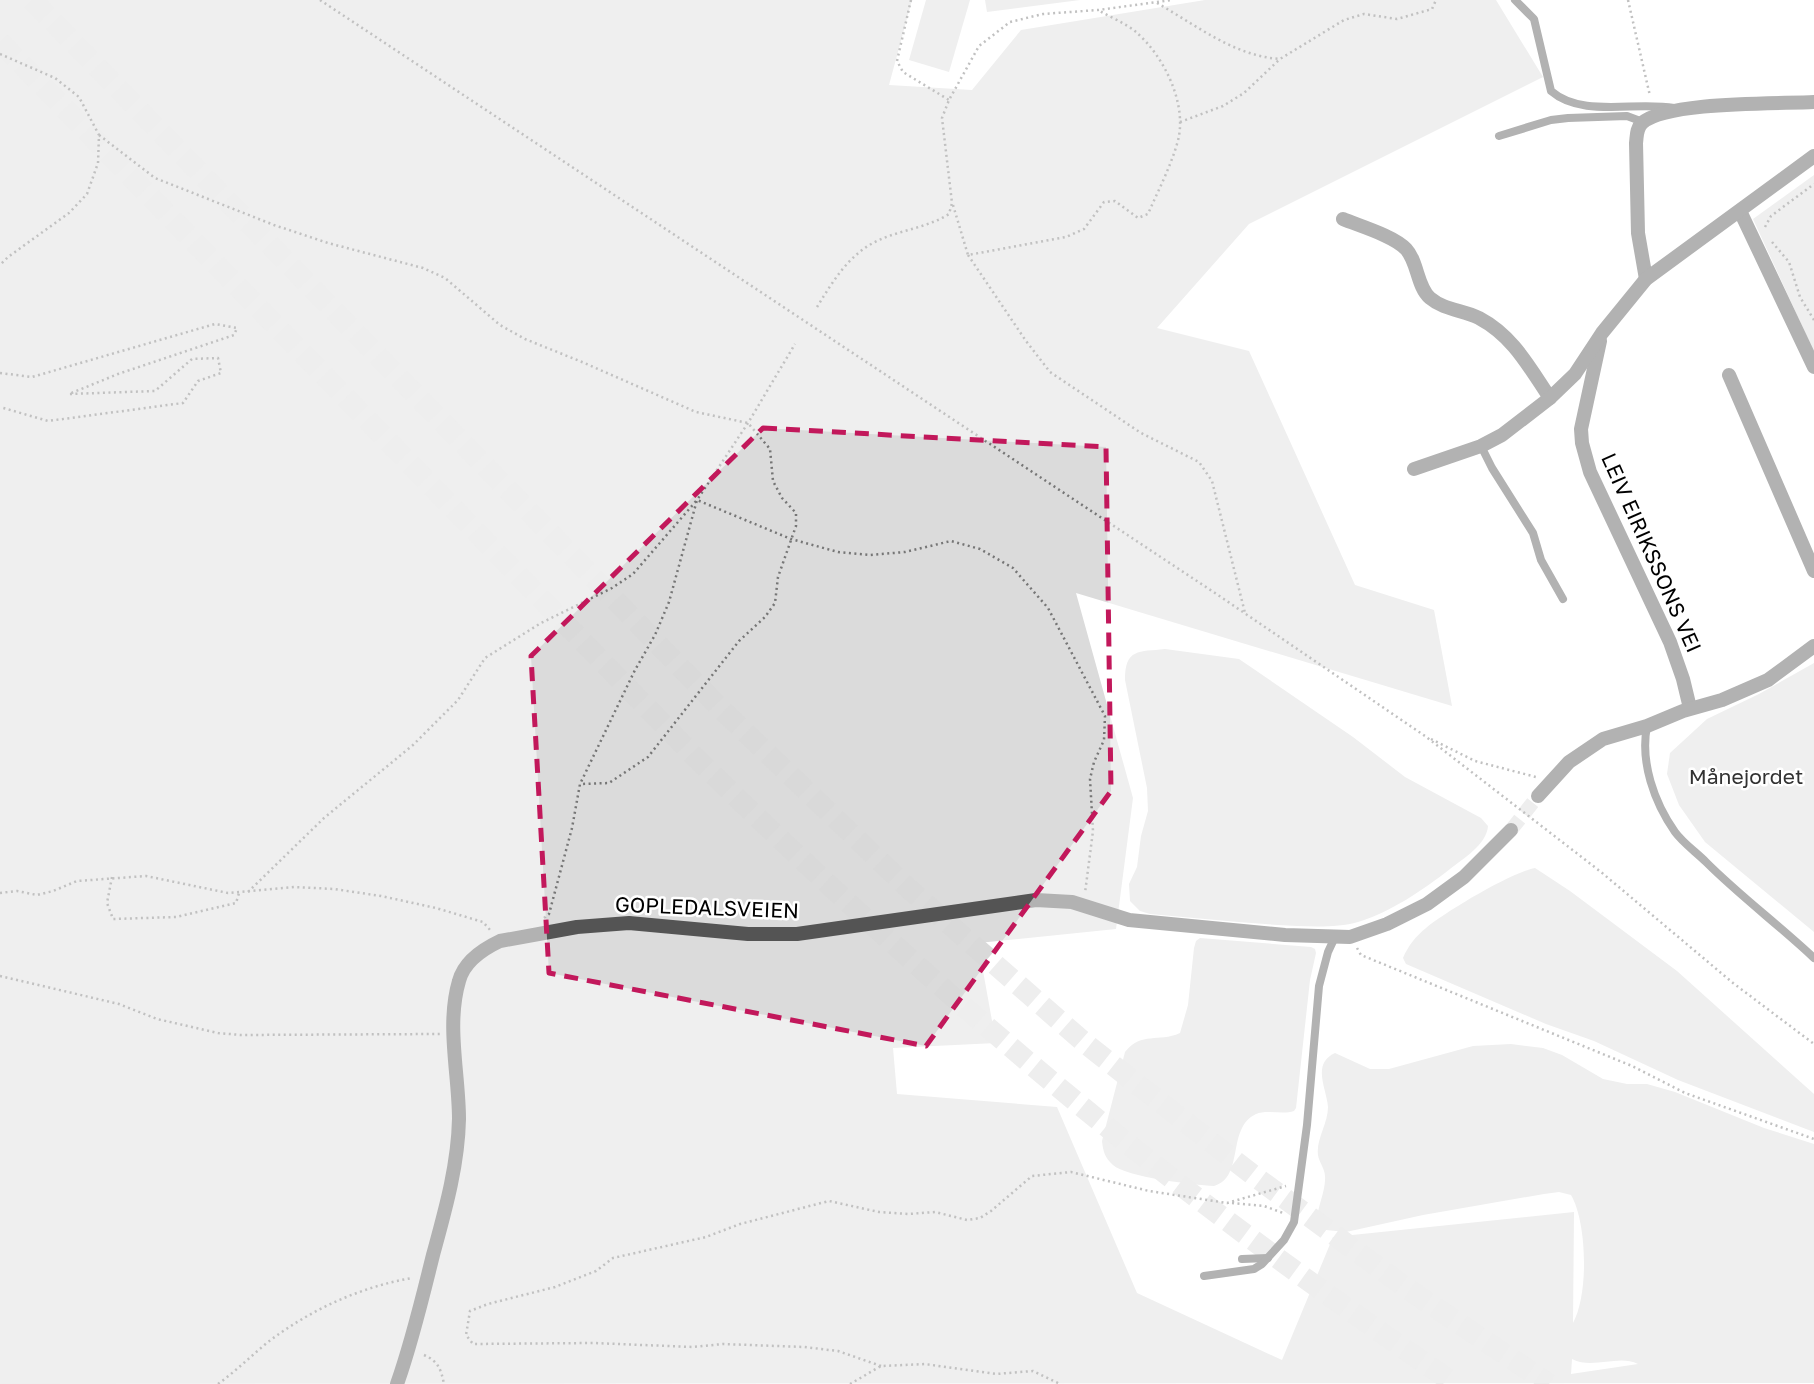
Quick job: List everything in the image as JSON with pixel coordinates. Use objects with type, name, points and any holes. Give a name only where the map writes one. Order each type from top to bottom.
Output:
[{"type":"street","points":[[1646,279],[1638,233],[1636,143],[1637,130],[1643,122],[1680,109],[1814,102]]},
{"type":"street","name":"LEIV EIRIKSSONS VEI","points":[[1414,469],[1481,446],[1502,435],[1550,398],[1575,374],[1602,333],[1646,279],[1814,156]]},
{"type":"street","points":[[1740,211],[1814,367]]},
{"type":"street","points":[[1343,219],[1386,237],[1406,249],[1427,296],[1449,309],[1475,316],[1499,329],[1550,398]]},
{"type":"street","name":"LEIV EIRIKSSONS VEI","points":[[1602,333],[1583,415],[1582,443],[1590,472],[1670,642],[1690,708]]},
{"type":"street","points":[[1729,375],[1814,571]]},
{"type":"street","points":[[1538,796],[1569,762],[1603,739],[1647,726],[1690,708],[1723,700],[1768,680],[1814,646]]},
{"type":"street","name":"GOPLEDALSVEIEN","points":[[397,1384],[410,1348],[456,1158],[459,1119],[454,1034],[458,981],[471,961],[489,946],[577,927],[629,923],[748,934],[797,934],[1025,901],[1061,901],[1129,920],[1285,935],[1350,937],[1387,924],[1427,904],[1464,877],[1511,830]]},
{"type":"lane","points":[[1515,0],[1534,19],[1550,91],[1559,98],[1593,106],[1652,105],[1680,109]]},
{"type":"lane","points":[[1499,136],[1551,120],[1568,118],[1627,116],[1643,122]]},
{"type":"lane","points":[[1481,446],[1533,533],[1541,561],[1563,598]]},
{"type":"lane","points":[[1647,726],[1644,748],[1650,780],[1659,804],[1676,833],[1721,877],[1814,958]]},
{"type":"lane","points":[[1205,1276],[1254,1269],[1284,1240],[1294,1222],[1301,1183],[1319,986],[1335,937]]},
{"type":"lane","points":[[1242,1259],[1268,1258]]},
{"type":"path","points":[[320,0],[1245,613],[1425,736],[1561,840],[1733,983],[1814,1044]]},
{"type":"path","points":[[911,0],[897,61],[903,72],[949,100]]},
{"type":"path","points":[[1171,0],[1043,14],[1010,22],[979,46],[949,100],[942,118],[942,133],[953,203],[968,255],[1050,372],[1141,433],[1199,462],[1212,481],[1245,613]]},
{"type":"path","points":[[1180,122],[1223,106],[1244,93],[1280,59],[1355,15],[1397,19],[1432,9],[1436,0]]},
{"type":"path","points":[[1628,0],[1652,105]]},
{"type":"path","points":[[1156,2],[1237,49],[1261,58],[1280,59]]},
{"type":"path","points":[[968,255],[1066,237],[1084,229],[1104,202],[1115,201],[1138,218],[1148,214],[1178,142],[1180,122],[1174,92],[1158,57],[1135,31],[1098,10]]},
{"type":"path","points":[[0,54],[55,78],[79,97],[99,135],[155,178],[306,236],[423,268],[445,278],[500,326],[525,340],[695,412],[747,424],[770,449],[773,481],[782,498],[796,513],[796,526],[778,577],[775,603],[739,640],[648,757],[609,783],[580,785]]},
{"type":"path","points":[[0,265],[69,213],[87,194],[98,163],[99,135]]},
{"type":"path","points":[[1765,230],[1768,218],[1814,184]]},
{"type":"path","points":[[817,307],[851,258],[874,242],[939,220],[949,214],[953,203]]},
{"type":"path","points":[[1766,235],[1789,262],[1800,297],[1814,320]]},
{"type":"path","points":[[0,373],[32,377],[215,324],[237,328],[234,335],[118,374],[69,394],[155,391],[192,359],[218,358],[221,373],[198,381],[183,403],[48,421],[0,407]]},
{"type":"path","points":[[247,892],[324,818],[413,745],[458,700],[485,658],[530,630],[612,588],[633,574],[697,500],[795,344]]},
{"type":"path","points":[[697,500],[791,539],[838,552],[870,555],[905,552],[951,541],[980,549],[1013,568],[1048,608],[1105,716],[1104,740],[1090,779],[1093,831],[1084,906]]},
{"type":"path","points":[[539,923],[549,914],[572,828],[580,785],[635,670],[655,635],[668,602],[697,500]]},
{"type":"path","points":[[1425,736],[1475,761],[1549,781]]},
{"type":"path","points":[[0,893],[17,891],[37,895],[77,881],[146,876],[239,893],[294,887],[334,889],[381,896],[484,922],[500,942]]},
{"type":"path","points":[[112,877],[107,903],[113,919],[176,917],[236,903],[239,893]]},
{"type":"path","points":[[1350,937],[1362,955],[1632,1066],[1685,1093],[1814,1139]]},
{"type":"path","points":[[0,976],[71,991],[119,1004],[157,1019],[218,1033],[454,1034]]},
{"type":"path","points":[[1060,1384],[1033,1371],[996,1374],[925,1364],[881,1366],[838,1351],[804,1347],[723,1343],[694,1347],[593,1343],[473,1344],[466,1335],[467,1317],[470,1311],[488,1304],[555,1287],[589,1275],[613,1258],[706,1237],[740,1224],[819,1203],[842,1202],[895,1214],[935,1212],[967,1220],[980,1218],[1032,1176],[1071,1172],[1149,1191],[1274,1209],[1294,1222]]},
{"type":"path","points":[[1227,1203],[1262,1191],[1301,1183]]},
{"type":"path","points":[[218,1384],[267,1343],[309,1314],[379,1285],[427,1278]]},
{"type":"path","points":[[410,1348],[434,1360],[440,1367],[444,1384]]},
{"type":"path","points":[[850,1384],[881,1366]]},
{"type":"highlighted area","points":[[763,428],[1106,447],[1111,791],[926,1046],[549,973],[531,656]]},
{"type":"green space","points":[[0,0],[912,0],[889,85],[972,90],[1021,30],[1205,0],[1496,0],[1543,77],[1249,224],[1157,328],[1249,351],[1355,585],[1434,610],[1452,706],[1076,593],[1133,798],[1116,929],[978,943],[996,1043],[893,1048],[897,1094],[1057,1107],[1137,1293],[1282,1360],[1333,1237],[1574,1212],[1573,1323],[1582,1295],[1584,1258],[1580,1222],[1571,1195],[1559,1192],[1544,1194],[1423,1215],[1346,1232],[1326,1230],[1317,1219],[1325,1181],[1318,1149],[1328,1107],[1322,1070],[1328,1058],[1335,1053],[1370,1069],[1389,1069],[1473,1046],[1511,1044],[1543,1048],[1562,1055],[1603,1079],[1627,1084],[1647,1084],[1675,1092],[1764,1128],[1814,1144],[1814,1383],[0,1384]],"holes":[[[1572,1359],[1580,1362],[1630,1361],[1638,1364],[1571,1374]]]},
{"type":"green space","points":[[926,0],[970,0],[949,72],[909,60]]},
{"type":"green space","points":[[985,0],[1080,0],[987,12]]},
{"type":"green space","points":[[1814,175],[1814,352],[1753,219]]},
{"type":"green space","points":[[1165,649],[1239,659],[1353,737],[1405,777],[1481,818],[1488,826],[1487,833],[1467,856],[1429,885],[1406,900],[1358,922],[1338,926],[1278,925],[1140,911],[1130,901],[1129,884],[1137,867],[1148,811],[1147,788],[1125,680],[1131,657],[1141,652]]},
{"type":"green space","name":"Månejordet","points":[[1814,663],[1814,932],[1705,842],[1679,805],[1667,774],[1670,753],[1707,719]]},
{"type":"green space","points":[[1535,868],[1677,971],[1814,1094],[1814,1132],[1678,1080],[1594,1041],[1546,1024],[1406,964],[1403,958],[1410,945],[1435,921],[1495,885]]},
{"type":"green space","points":[[1200,938],[1311,947],[1316,953],[1310,980],[1296,1108],[1289,1112],[1256,1114],[1247,1121],[1241,1130],[1229,1173],[1223,1181],[1214,1186],[1161,1180],[1120,1169],[1106,1157],[1102,1141],[1125,1052],[1144,1039],[1180,1033],[1188,1005],[1194,948]]},
{"type":"tunnel","points":[[32,0],[720,708],[909,889],[1086,1044],[1253,1175],[1405,1287],[1549,1384]]},
{"type":"tunnel","points":[[0,42],[694,756],[861,914],[1033,1066],[1152,1163],[1302,1276],[1455,1384]]},
{"type":"tunnel","points":[[1511,830],[1538,796]]}]
